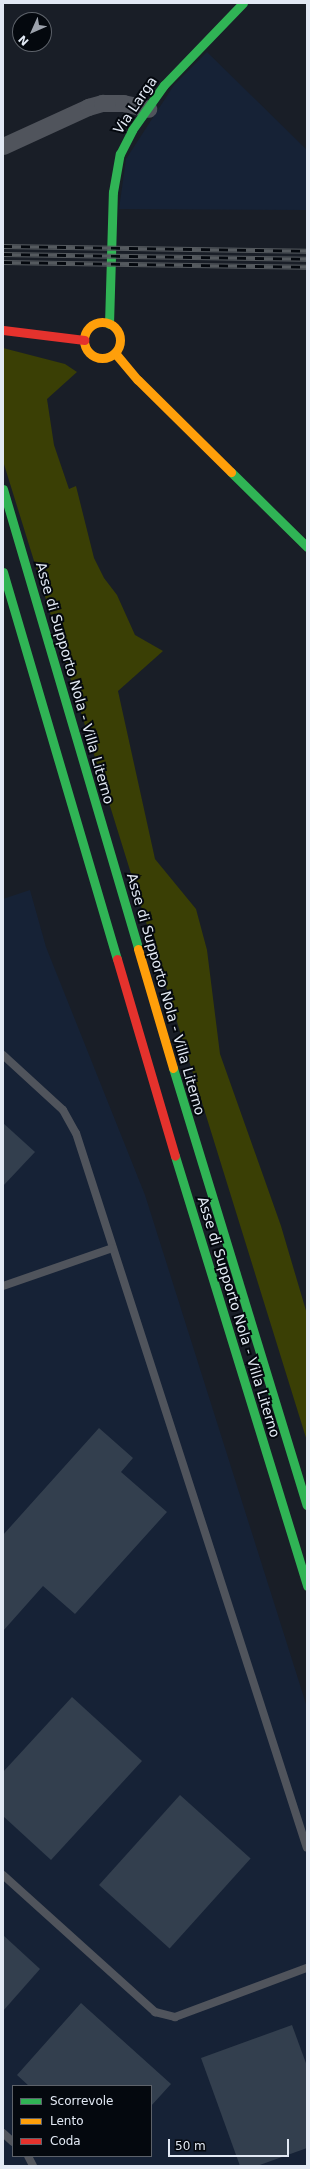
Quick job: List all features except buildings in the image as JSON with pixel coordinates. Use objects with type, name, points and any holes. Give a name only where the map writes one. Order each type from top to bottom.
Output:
[{"type":"main road","name":"Via Larga","points":[[115,353],[120,337],[110,324],[113,192],[120,154],[132,130],[164,85],[243,3]]},
{"type":"main road","points":[[110,324],[92,325],[84,340],[88,351],[98,358],[115,353],[138,380],[307,547]]},
{"type":"main road","points":[[3,330],[84,340]]},
{"type":"main road","name":"Asse di Supporto Nola - Villa Literno","points":[[3,488],[201,1162],[307,1505]]},
{"type":"main road","name":"Asse di Supporto Nola - Villa Literno","points":[[3,572],[181,1176],[307,1586]]},
{"type":"street","points":[[3,146],[88,107],[102,103],[123,103],[148,108]]},
{"type":"lane","points":[[3,1054],[63,1110],[76,1133],[307,1848]]},
{"type":"lane","points":[[3,1286],[114,1248]]},
{"type":"lane","points":[[3,1875],[155,2012],[175,2017],[307,1968]]},
{"type":"lane","points":[[3,2132],[12,2141]]},
{"type":"lane","points":[[28,2157],[33,2166]]},
{"type":"shaded area","points":[[207,52],[307,150],[307,210],[119,209],[126,159],[174,85]]},
{"type":"shaded area","points":[[30,890],[46,947],[145,1195],[307,1707],[307,2166],[3,2166],[3,899]]},
{"type":"green space","points":[[3,348],[65,364],[77,372],[47,399],[54,445],[69,489],[76,486],[94,558],[104,578],[117,595],[135,635],[163,651],[118,691],[155,859],[196,909],[207,950],[220,1054],[281,1226],[307,1314],[307,1441],[3,461]]},
{"type":"railway","points":[[3,246],[307,251]]},
{"type":"railway","points":[[3,254],[307,259]]},
{"type":"railway","points":[[3,262],[307,267]]},
{"type":"traffic: fast","points":[[109,324],[113,192],[120,154],[132,130],[164,85],[243,3]]},
{"type":"traffic: fast","points":[[231,472],[307,547]]},
{"type":"traffic: fast","points":[[3,489],[138,949]]},
{"type":"traffic: fast","points":[[3,572],[117,959]]},
{"type":"traffic: fast","points":[[173,1068],[307,1505]]},
{"type":"traffic: fast","points":[[175,1156],[307,1586]]},
{"type":"traffic: slow","points":[[102,322],[115,327],[120,340],[115,353],[102,358],[89,353],[84,340],[89,327],[102,322]]},
{"type":"traffic: slow","points":[[115,353],[138,380],[231,472]]},
{"type":"traffic: slow","points":[[138,949],[173,1068]]},
{"type":"traffic: jam","points":[[3,330],[84,340]]},
{"type":"traffic: jam","points":[[117,959],[175,1156]]}]
